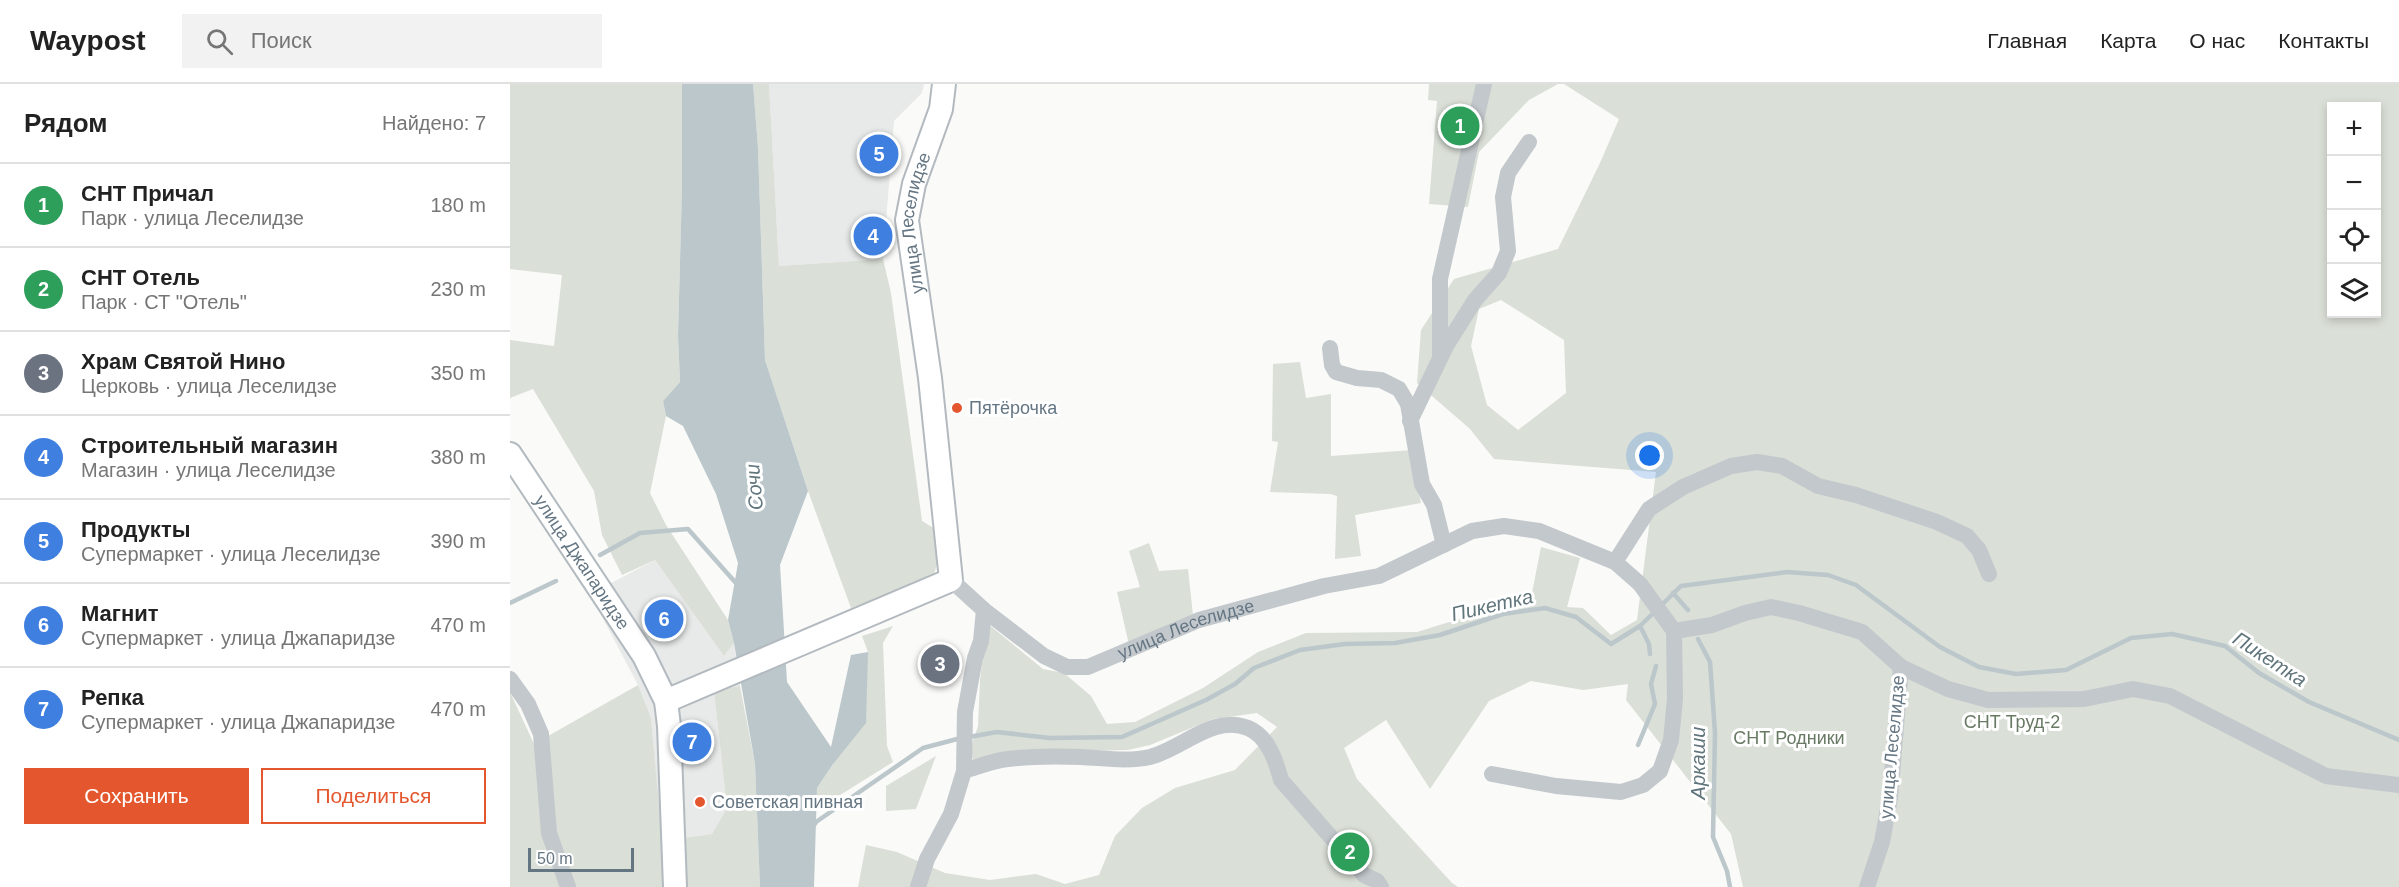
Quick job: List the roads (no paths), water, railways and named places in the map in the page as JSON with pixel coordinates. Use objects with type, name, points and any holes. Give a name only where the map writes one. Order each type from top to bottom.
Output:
[{"type":"street","name":"улица Леселидзе","points":[[944,84],[941,109],[914,184],[907,220],[930,378],[951,580],[984,610],[1044,656],[1067,667],[1088,667],[1199,620],[1324,586],[1379,576],[1472,531],[1504,526],[1539,531],[1615,562],[1640,584],[1674,632],[1712,625],[1745,612],[1771,607],[1799,612],[1862,632],[1900,667],[1890,798],[1882,842],[1867,887]]},
{"type":"street","points":[[1440,359],[1440,279],[1484,84]]},
{"type":"street","points":[[1410,421],[1440,359],[1475,300],[1499,273],[1508,251],[1503,197],[1508,173],[1529,142]]},
{"type":"street","points":[[1330,348],[1332,364],[1336,372],[1357,378],[1381,380],[1399,388],[1408,404],[1422,484],[1434,505],[1444,545]]},
{"type":"street","name":"улица Джапаридзе","points":[[510,454],[644,656],[666,701],[675,887]]},
{"type":"street","points":[[1615,562],[1649,509],[1683,487],[1731,466],[1757,462],[1782,466],[1818,486],[1856,495],[1937,522],[1967,536],[1979,550],[1989,574]]},
{"type":"street","points":[[666,701],[951,580]]},
{"type":"street","points":[[918,887],[927,859],[951,814],[964,771],[964,712],[975,658],[981,642],[984,610]]},
{"type":"street","points":[[1492,774],[1556,786],[1621,792],[1643,785],[1660,771],[1671,740],[1675,699],[1674,632]]},
{"type":"street","points":[[1900,667],[1948,689],[1988,700],[2084,699],[2133,689],[2169,696],[2326,776],[2399,785]]},
{"type":"street","points":[[510,679],[528,704],[541,734],[549,833],[568,887]]},
{"type":"street","points":[[964,771],[1007,759],[1081,757],[1123,760],[1151,757],[1216,727],[1232,724],[1250,728],[1266,744],[1276,759],[1281,780],[1364,875],[1379,884]]},
{"type":"water","name":"Сочи","points":[[682,84],[753,84],[758,148],[765,360],[808,491],[780,565],[787,682],[831,747],[851,655],[868,652],[866,723],[817,788],[814,887],[760,887],[755,764],[728,620],[738,563],[716,494],[683,426],[666,416],[663,401],[680,382],[678,336]]},
{"type":"waterway","points":[[600,555],[640,533],[688,529],[735,582]]},
{"type":"waterway","name":"Пикетка","points":[[969,737],[997,732],[1050,738],[1122,737],[1206,700],[1235,684],[1254,668],[1300,650],[1345,644],[1395,643],[1440,635],[1503,614],[1545,608],[1576,617],[1611,644],[1640,626],[1681,586],[1787,572],[1828,575],[1856,585],[1940,647],[1979,667],[2016,674],[2066,670],[2131,638],[2172,634],[2225,646],[2259,673],[2309,702],[2399,740]]},
{"type":"waterway","points":[[510,603],[556,581]]},
{"type":"waterway","points":[[1673,593],[1688,610]]},
{"type":"waterway","points":[[1640,626],[1649,644],[1650,654]]},
{"type":"waterway","name":"Аркаши","points":[[1698,639],[1710,662],[1715,733],[1713,837],[1727,871],[1730,887]]},
{"type":"waterway","points":[[1638,745],[1655,704],[1651,684],[1656,666]]},
{"type":"waterway","name":"Пикетка","points":[[813,827],[816,822],[923,748],[961,738]]},
{"type":"place","name":"СНТ Причал","points":[[1460,126]]},
{"type":"place","name":"Продукты","points":[[879,154]]},
{"type":"place","name":"Строительный магазин","points":[[873,236]]},
{"type":"place","name":"Пятёрочка","points":[[957,408]]},
{"type":"place","name":"Магнит","points":[[664,619]]},
{"type":"place","name":"Храм Святой Нино","points":[[940,664]]},
{"type":"place","name":"Репка","points":[[692,742]]},
{"type":"place","name":"Советская пивная","points":[[700,802]]},
{"type":"place","name":"СНТ Отель","points":[[1350,852]]},
{"type":"park label","name":"СНТ Труд-2","points":[[2012,722]]},
{"type":"park label","name":"СНТ Родники","points":[[1789,738]]}]
